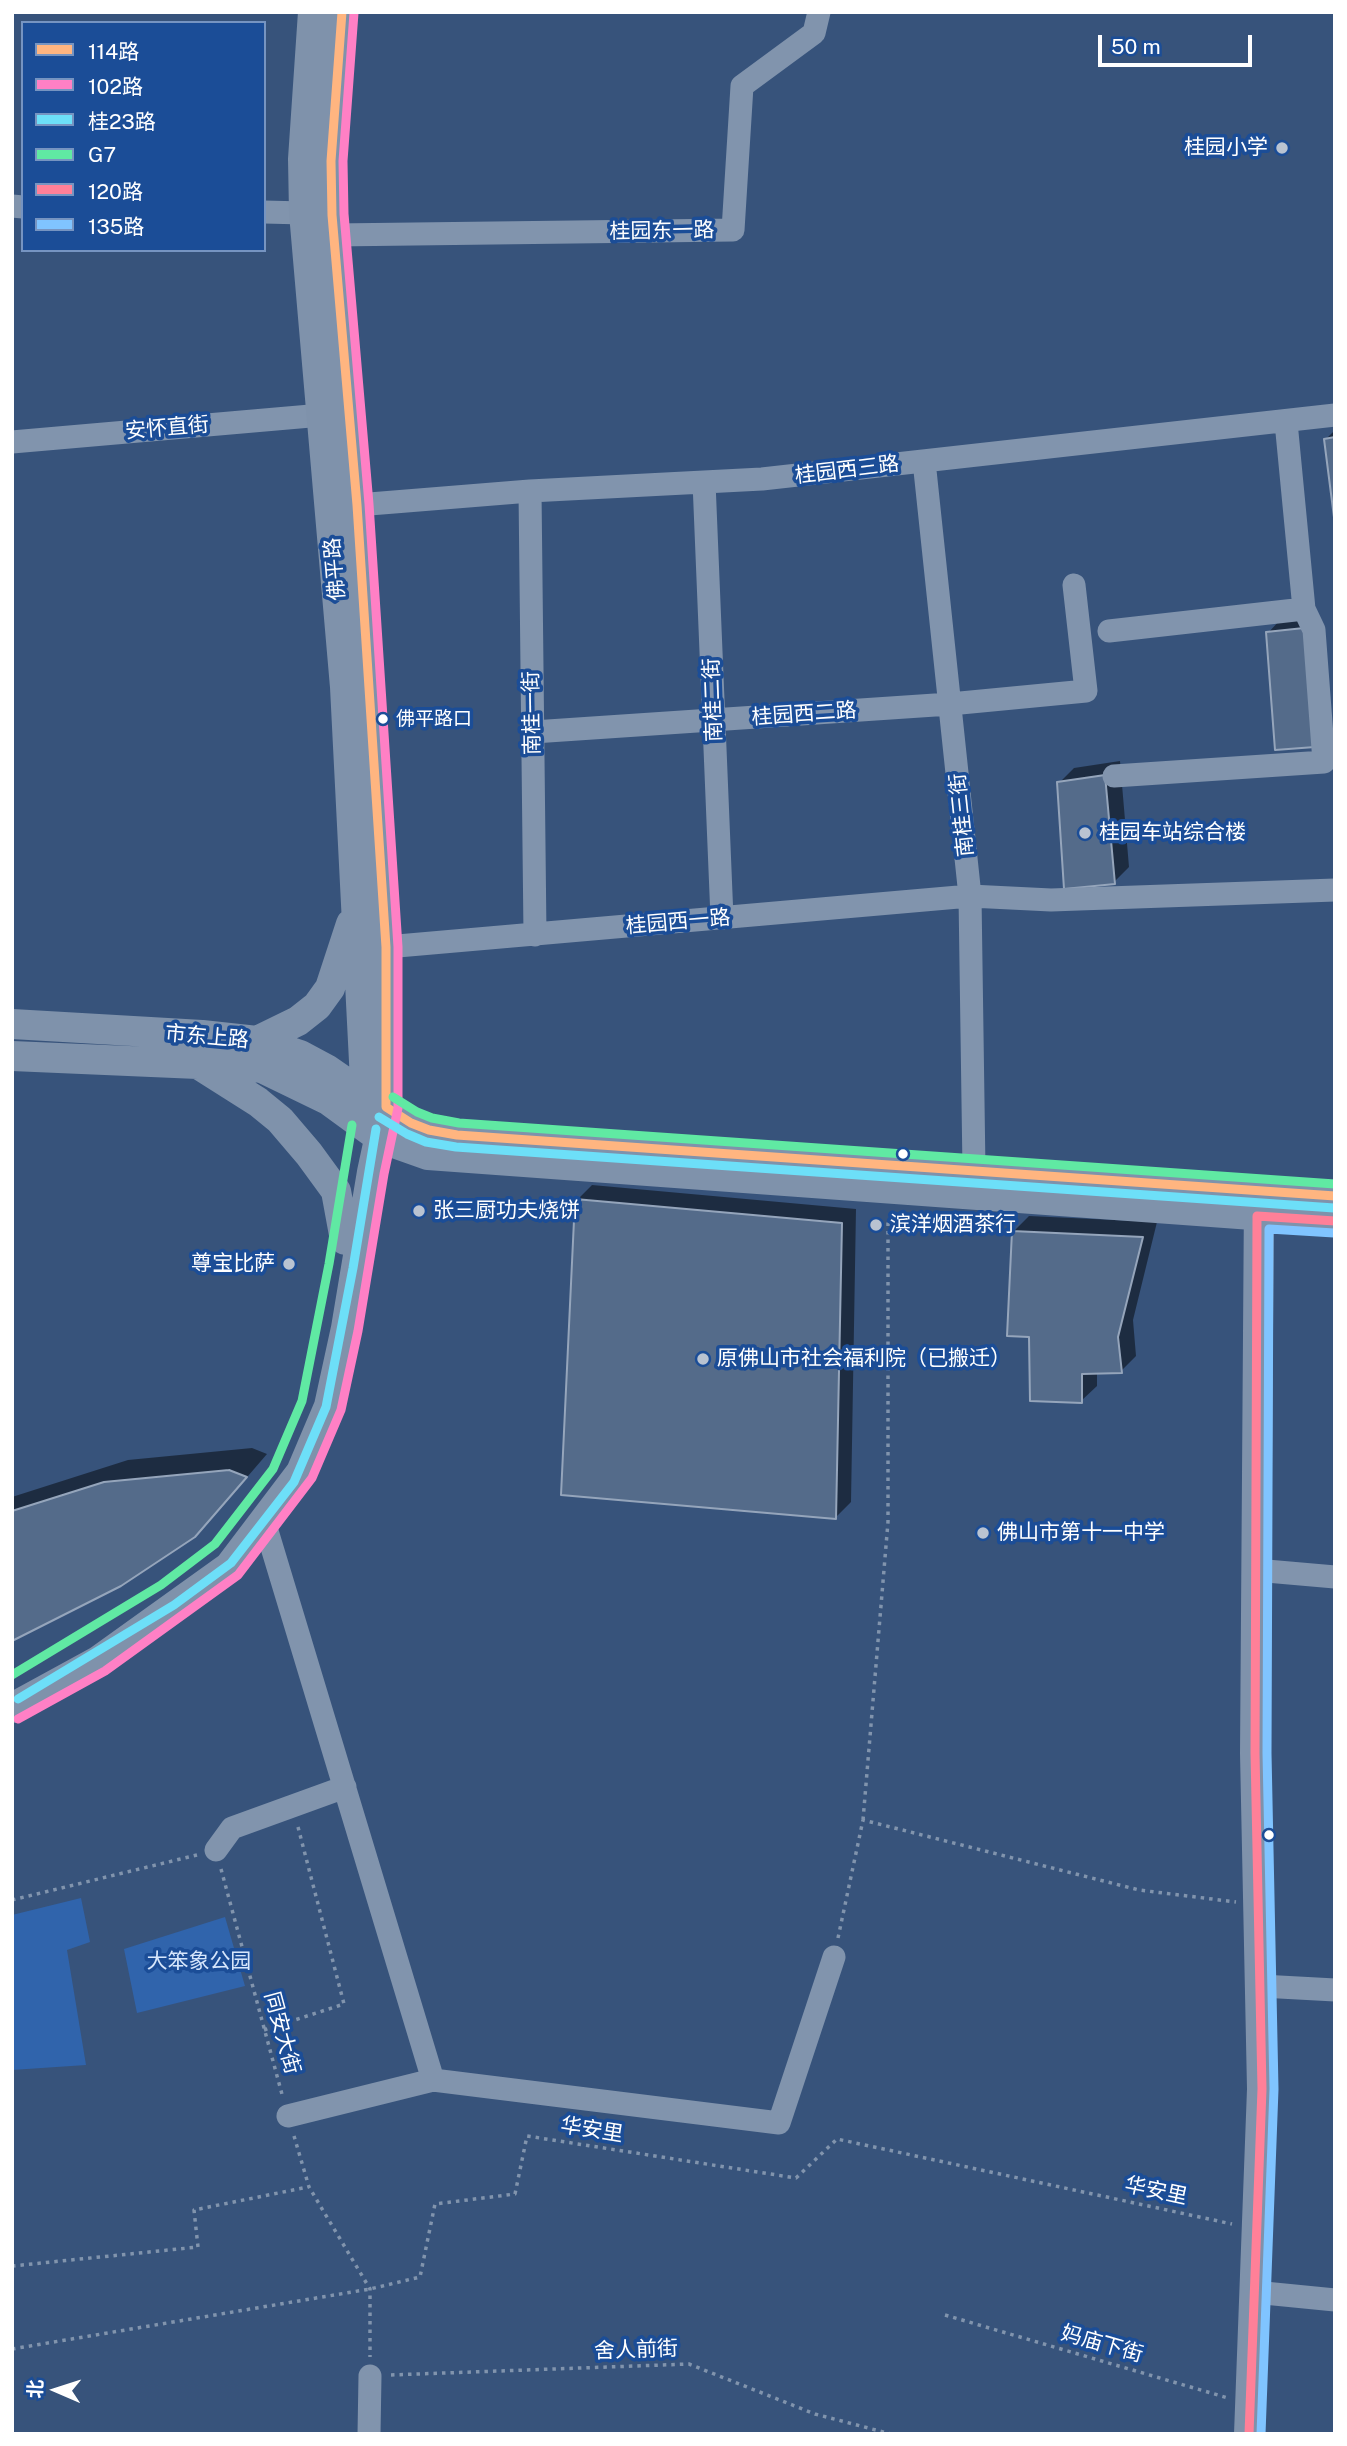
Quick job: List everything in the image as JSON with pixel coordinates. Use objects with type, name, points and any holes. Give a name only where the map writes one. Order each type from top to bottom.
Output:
[{"type":"main road","name":"佛平路","points":[[313,12],[303,159],[304,213],[345,687],[357,907],[376,1102]]},
{"type":"main road","name":"佛平路","points":[[342,12],[331,160],[334,235],[357,505],[386,947],[372,1133]]},
{"type":"main road","points":[[257,1041],[298,1021],[317,1006],[330,988],[357,907]]},
{"type":"main road","name":"市东上路","points":[[12,1024],[202,1035],[257,1041],[300,1055],[411,1123],[429,1130],[457,1135],[974,1170],[1258,1203]]},
{"type":"main road","name":"市东上路","points":[[12,1056],[222,1063],[262,1068],[328,1100],[372,1133],[428,1155],[453,1158],[1258,1203]]},
{"type":"main road","points":[[198,1064],[273,1114],[309,1154],[336,1191],[345,1240]]},
{"type":"main road","points":[[12,1689],[168,1595],[224,1553],[284,1475],[314,1405],[345,1240],[372,1133]]},
{"type":"main road","points":[[12,1709],[98,1661],[229,1567],[301,1472],[329,1406],[346,1328],[372,1172],[372,1133]]},
{"type":"main road","points":[[1258,1203],[1335,1196]]},
{"type":"main road","points":[[1258,1203],[1335,1221]]},
{"type":"main road","points":[[1249,2434],[1262,2089],[1255,1753],[1258,1203]]},
{"type":"street","name":"桂园东一路","points":[[334,235],[733,230],[742,86],[814,33],[819,12]]},
{"type":"street","points":[[266,212],[304,213]]},
{"type":"street","name":"安怀直街","points":[[12,442],[322,415]]},
{"type":"street","name":"桂园西三路","points":[[357,505],[530,491],[762,480],[1335,415]]},
{"type":"street","points":[[1114,776],[1324,762],[1318,622],[1286,422]]},
{"type":"street","name":"南桂三街","points":[[924,461],[970,896],[974,1170]]},
{"type":"street","name":"南桂二街","points":[[704,482],[722,918]]},
{"type":"street","name":"南桂一街","points":[[530,491],[535,935]]},
{"type":"street","name":"桂园西二路","points":[[533,732],[950,704],[1086,691],[1074,585]]},
{"type":"street","points":[[1109,631],[1318,622]]},
{"type":"street","name":"桂园西一路","points":[[386,947],[970,896],[1051,900],[1335,890]]},
{"type":"street","points":[[264,1521],[433,2080]]},
{"type":"street","points":[[1255,1570],[1335,1577]]},
{"type":"street","points":[[216,1850],[233,1828],[345,1787]]},
{"type":"street","points":[[288,2116],[433,2080],[779,2123],[834,1957]]},
{"type":"street","points":[[1261,1986],[1335,1990]]},
{"type":"street","points":[[1254,2292],[1335,2300]]},
{"type":"street","points":[[369,2434],[370,2376]]},
{"type":"path","points":[[834,1957],[863,1820],[888,1522],[888,1218]]},
{"type":"path","points":[[264,2030],[344,2004],[292,1806]]},
{"type":"path","points":[[863,1820],[1139,1890],[1258,1905]]},
{"type":"path","points":[[12,1900],[216,1850]]},
{"type":"path","name":"同安大街","points":[[216,1850],[309,2187],[370,2290]]},
{"type":"path","name":"华安里","points":[[12,2349],[370,2290],[421,2277],[435,2204],[515,2194],[527,2136],[796,2178],[837,2139],[1256,2229]]},
{"type":"path","points":[[12,2266],[198,2247],[194,2210],[309,2187]]},
{"type":"path","points":[[370,2290],[370,2376]]},
{"type":"path","name":"妈庙下街","points":[[945,2315],[1250,2404]]},
{"type":"path","name":"舍人前街","points":[[370,2376],[689,2364],[815,2414],[891,2434]]},
{"type":"green space","points":[[81,1898],[90,1942],[67,1950],[86,2065],[12,2070],[12,1915]]},
{"type":"green space","name":"大笨象公园","points":[[225,1917],[245,1986],[137,2013],[124,1949]]},
{"type":"building","points":[[1335,437],[1335,525],[1324,439]]},
{"type":"building","points":[[1304,628],[1315,747],[1275,750],[1266,632]]},
{"type":"building","name":"桂园车站综合楼","points":[[1105,775],[1115,884],[1064,889],[1057,782]]},
{"type":"building","name":"原佛山市社会福利院（已搬迁）","points":[[575,1199],[842,1223],[836,1519],[561,1495]]},
{"type":"building","points":[[1012,1231],[1143,1237],[1118,1337],[1122,1373],[1082,1374],[1082,1403],[1030,1401],[1029,1337],[1007,1336]]},
{"type":"building","points":[[229,1470],[247,1477],[195,1537],[121,1586],[12,1641],[12,1511],[104,1482]]},
{"type":"transit line","name":"114路","points":[[342,12],[331,161],[332,215],[357,505],[386,947],[386,1107],[411,1123],[429,1130],[457,1135],[1335,1196]]},
{"type":"transit line","name":"102路","points":[[18,1719],[105,1671],[238,1575],[312,1478],[341,1410],[358,1331],[384,1174],[398,1108],[398,947],[369,504],[344,214],[343,161],[354,13]]},
{"type":"transit line","name":"G7","points":[[393,1097],[432,1118],[459,1123],[1335,1184]]},
{"type":"transit line","name":"桂23路","points":[[379,1117],[426,1142],[456,1147],[1334,1208]]},
{"type":"transit line","name":"G7","points":[[12,1675],[161,1585],[215,1544],[273,1469],[302,1401],[329,1264],[352,1125]]},
{"type":"transit line","name":"桂23路","points":[[18,1699],[174,1605],[231,1563],[294,1482],[326,1407],[376,1129]]},
{"type":"transit line","name":"120路","points":[[1249,2434],[1262,2089],[1255,1753],[1257,1216],[1335,1221]]},
{"type":"transit line","name":"135路","points":[[1261,2434],[1274,2089],[1267,1753],[1269,1229],[1334,1233]]},
{"type":"place","name":"桂园小学","points":[[1282,148]]},
{"type":"place","name":"佛平路口","points":[[383,719]]},
{"type":"place","name":"桂园车站综合楼","points":[[1085,833]]},
{"type":"place","name":"张三厨功夫烧饼","points":[[419,1211]]},
{"type":"place","name":"滨洋烟酒茶行","points":[[876,1225]]},
{"type":"place","name":"尊宝比萨","points":[[289,1264]]},
{"type":"place","name":"原佛山市社会福利院（已搬迁）","points":[[703,1359]]},
{"type":"place","name":"佛山市第十一中学","points":[[983,1533]]}]
